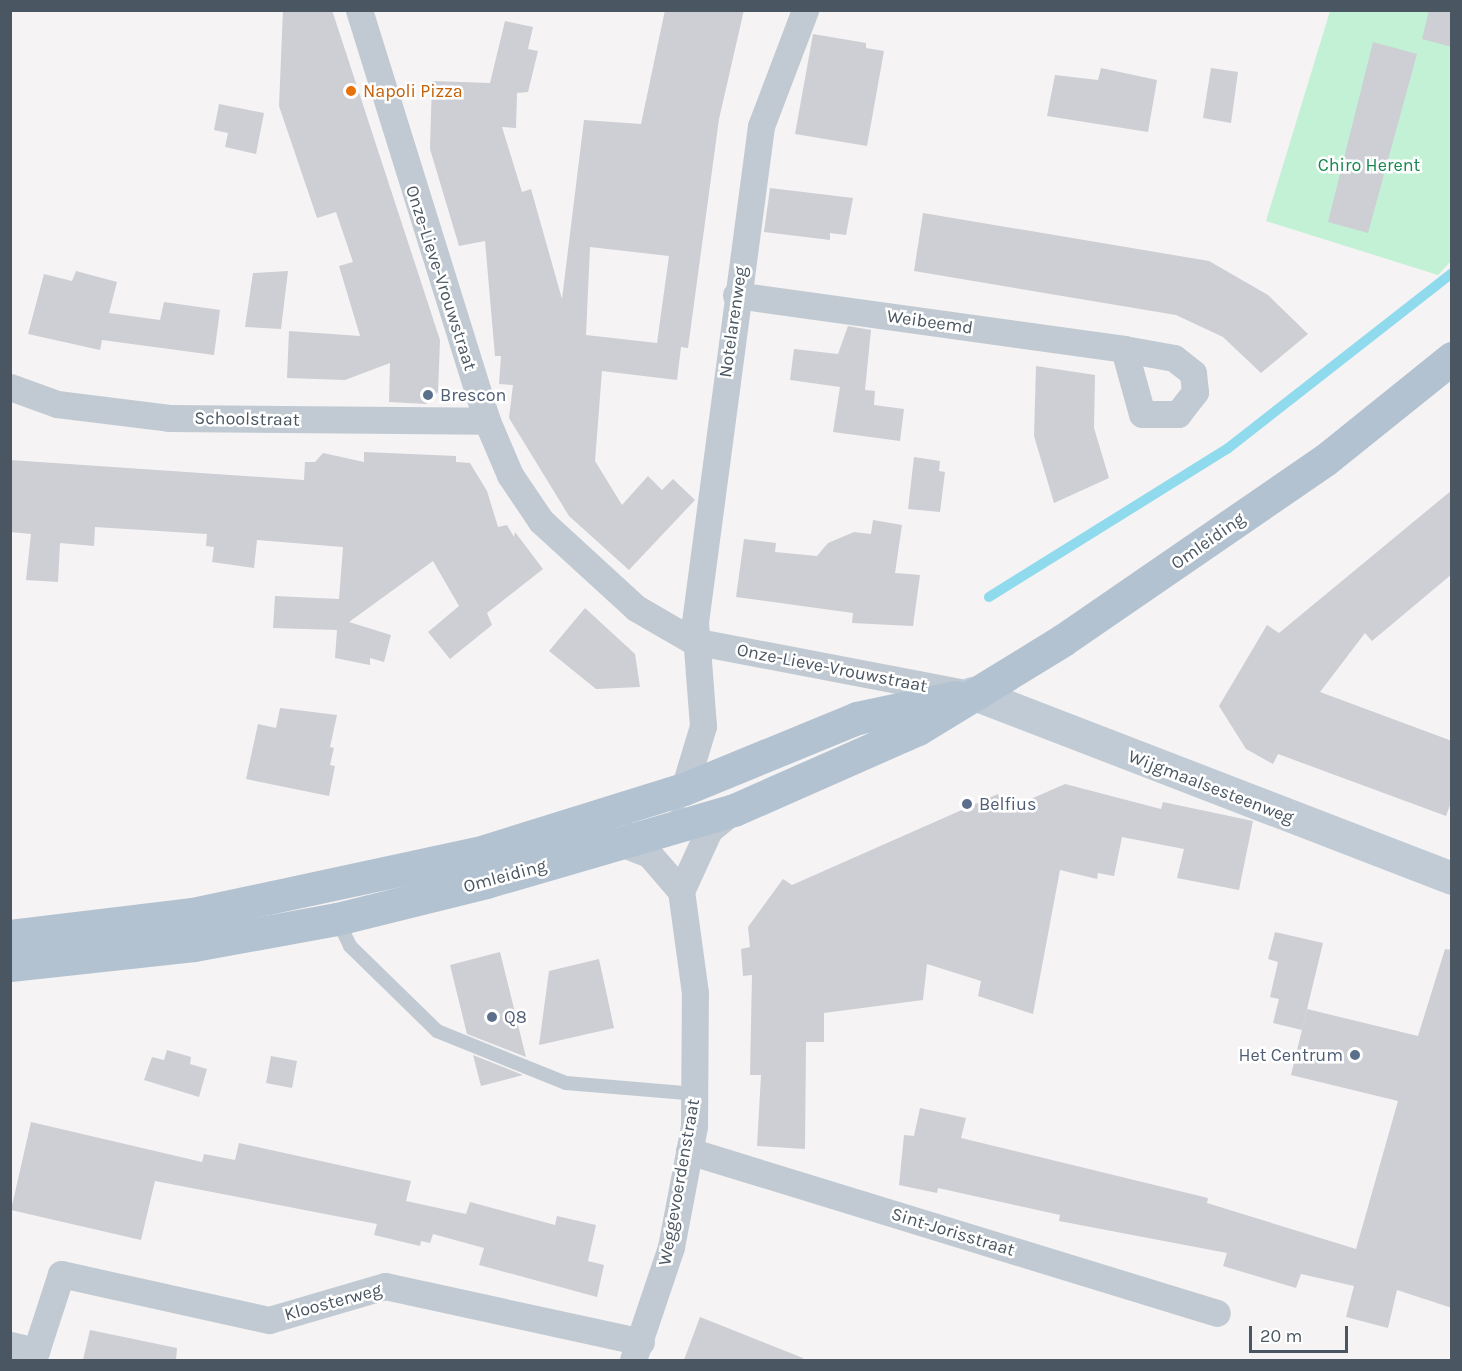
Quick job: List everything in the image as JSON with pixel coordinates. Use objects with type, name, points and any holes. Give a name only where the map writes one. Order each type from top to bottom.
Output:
[{"type":"main road","name":"Omleiding","points":[[10,965],[194,945],[337,918],[623,844],[734,810],[918,729],[972,693],[1063,640],[1325,460],[1445,360]]},
{"type":"main road","name":"Omleiding","points":[[10,936],[193,914],[388,876],[555,833],[684,789],[857,718],[972,693]]},
{"type":"street","name":"Onze-Lieve-Vrouwstraat","points":[[360,10],[487,421],[510,475],[562,544],[636,608],[693,641],[972,693]]},
{"type":"street","name":"Notelarenweg","points":[[693,641],[736,295],[761,126],[805,10]]},
{"type":"street","name":"Weibeemd","points":[[736,295],[1124,349]]},
{"type":"street","name":"Schoolstraat","points":[[10,387],[57,404],[169,418],[487,421]]},
{"type":"street","points":[[693,641],[702,684],[703,726],[684,789],[623,844],[649,854],[681,891],[709,830],[734,810]]},
{"type":"street","name":"Wijgmaalsesteenweg","points":[[972,693],[1452,878]]},
{"type":"street","name":"Weggevoerdenstraat","points":[[637,1351],[671,1247],[689,1151],[696,1094],[695,993],[681,891]]},
{"type":"street","name":"Sint-Jorisstraat","points":[[689,1151],[1217,1313]]},
{"type":"street","name":"Kloosterweg","points":[[27,1352],[61,1274],[269,1320],[385,1286],[637,1351]]},
{"type":"lane","points":[[337,918],[350,946],[438,1030],[566,1083],[696,1094]]},
{"type":"green space","name":"Chiro Herent","points":[[1330,11],[1451,11],[1451,261],[1438,275],[1266,221]]},
{"type":"building","points":[[283,10],[332,10],[440,340],[438,392],[426,404],[389,402],[390,363],[345,380],[287,378],[289,331],[360,336],[339,266],[353,262],[336,212],[317,218],[279,106]]},
{"type":"building","points":[[665,10],[744,10],[719,119],[688,348],[681,347],[677,380],[602,371],[595,461],[622,505],[648,476],[662,490],[673,479],[695,500],[629,570],[569,516],[509,418],[513,385],[499,384],[501,356],[495,356],[485,241],[459,246],[430,149],[432,81],[490,83],[505,21],[533,27],[528,49],[538,51],[528,92],[517,93],[516,128],[502,127],[522,192],[531,189],[562,299],[584,120],[641,124]],"holes":[[[590,247],[669,256],[657,343],[586,335]]]},
{"type":"building","points":[[1429,10],[1452,10],[1452,47],[1422,39]]},
{"type":"building","points":[[813,34],[866,43],[866,48],[884,51],[867,146],[795,134]]},
{"type":"building","points":[[1373,42],[1417,54],[1368,233],[1328,222]]},
{"type":"building","points":[[1101,68],[1157,80],[1148,132],[1047,116],[1055,75],[1098,80]]},
{"type":"building","points":[[1211,68],[1238,72],[1231,123],[1203,118]]},
{"type":"building","points":[[219,104],[264,113],[256,154],[225,147],[228,133],[214,130]]},
{"type":"building","points":[[770,188],[853,198],[846,235],[830,233],[830,240],[764,232]]},
{"type":"building","points":[[923,213],[1209,261],[1268,295],[1308,334],[1261,373],[1223,337],[1176,315],[914,271]]},
{"type":"building","points":[[76,271],[117,282],[109,313],[160,320],[164,302],[220,310],[214,355],[102,340],[100,350],[28,334],[44,274],[72,281]]},
{"type":"building","points":[[288,271],[281,329],[245,327],[253,273]]},
{"type":"building","points":[[848,326],[871,330],[865,390],[875,391],[874,405],[904,409],[900,441],[833,432],[840,387],[790,380],[794,349],[838,354]]},
{"type":"building","points":[[1036,366],[1095,375],[1094,428],[1109,478],[1054,503],[1034,436]]},
{"type":"building","points":[[364,452],[456,456],[456,462],[470,463],[487,491],[498,527],[507,525],[514,537],[515,532],[543,569],[487,613],[492,625],[450,659],[428,632],[459,606],[433,561],[349,622],[391,635],[384,662],[370,658],[370,665],[335,658],[337,630],[273,628],[275,596],[339,599],[343,547],[257,540],[254,568],[212,562],[214,547],[206,546],[207,534],[95,527],[94,546],[60,543],[58,582],[26,580],[31,534],[10,532],[10,460],[304,480],[305,462],[315,462],[323,453],[364,462]]},
{"type":"building","points":[[914,457],[940,461],[939,471],[945,472],[940,512],[908,509]]},
{"type":"building","points":[[1452,490],[1452,574],[1372,641],[1365,633],[1320,692],[1452,741],[1452,800],[1446,816],[1278,754],[1273,764],[1246,749],[1219,706],[1267,625],[1279,633]]},
{"type":"building","points":[[873,520],[902,525],[895,573],[920,575],[913,626],[852,623],[853,613],[736,597],[744,539],[776,543],[775,552],[817,556],[828,543],[854,532],[871,534]]},
{"type":"building","points":[[585,608],[635,654],[640,687],[596,689],[549,651]]},
{"type":"building","points":[[280,708],[337,715],[330,747],[334,748],[330,765],[335,766],[329,796],[246,779],[258,724],[276,728]]},
{"type":"building","points":[[1065,784],[1161,809],[1163,802],[1253,821],[1239,890],[1177,878],[1184,849],[1122,837],[1114,876],[1098,873],[1097,879],[1060,870],[1033,1014],[978,996],[981,981],[927,964],[923,1000],[824,1013],[824,1042],[806,1042],[805,1149],[757,1146],[761,1075],[750,1075],[752,975],[743,976],[741,949],[750,947],[748,927],[783,879],[792,885],[998,794],[1006,810]]},
{"type":"building","points":[[1275,932],[1323,943],[1302,1030],[1273,1023],[1279,999],[1270,997],[1278,962],[1268,959]]},
{"type":"building","points":[[1445,949],[1452,950],[1452,1308],[1397,1290],[1388,1328],[1346,1317],[1354,1286],[1301,1274],[1296,1288],[1223,1266],[1227,1253],[1059,1221],[1060,1215],[938,1188],[937,1193],[899,1185],[904,1135],[914,1136],[920,1108],[966,1118],[961,1138],[1208,1198],[1207,1203],[1356,1249],[1398,1101],[1291,1075],[1307,1009],[1418,1036]]},
{"type":"building","points":[[500,952],[526,1057],[467,1034],[450,965]]},
{"type":"building","points":[[599,959],[614,1028],[539,1045],[549,971]]},
{"type":"building","points":[[167,1050],[191,1057],[190,1064],[207,1069],[199,1097],[144,1080],[152,1057],[164,1060]]},
{"type":"building","points":[[473,1055],[523,1075],[481,1086]]},
{"type":"building","points":[[271,1056],[297,1061],[292,1088],[266,1083]]},
{"type":"building","points":[[31,1122],[202,1162],[204,1154],[235,1160],[239,1143],[411,1181],[406,1201],[466,1214],[470,1202],[555,1225],[557,1216],[596,1225],[588,1261],[604,1265],[597,1297],[479,1265],[484,1248],[433,1234],[430,1243],[421,1241],[420,1246],[374,1235],[377,1224],[155,1181],[141,1240],[11,1210]]},
{"type":"building","points":[[700,1317],[803,1358],[803,1360],[684,1360]]},
{"type":"building","points":[[90,1330],[177,1348],[176,1360],[83,1360]]},
{"type":"waterway","points":[[989,597],[1227,449],[1452,273]]},
{"type":"place","name":"Napoli Pizza","points":[[351,91]]},
{"type":"place","name":"Brescon","points":[[428,395]]},
{"type":"place","name":"Belfius","points":[[967,804]]},
{"type":"place","name":"Q8","points":[[492,1017]]},
{"type":"place","name":"Het Centrum","points":[[1355,1055]]}]
